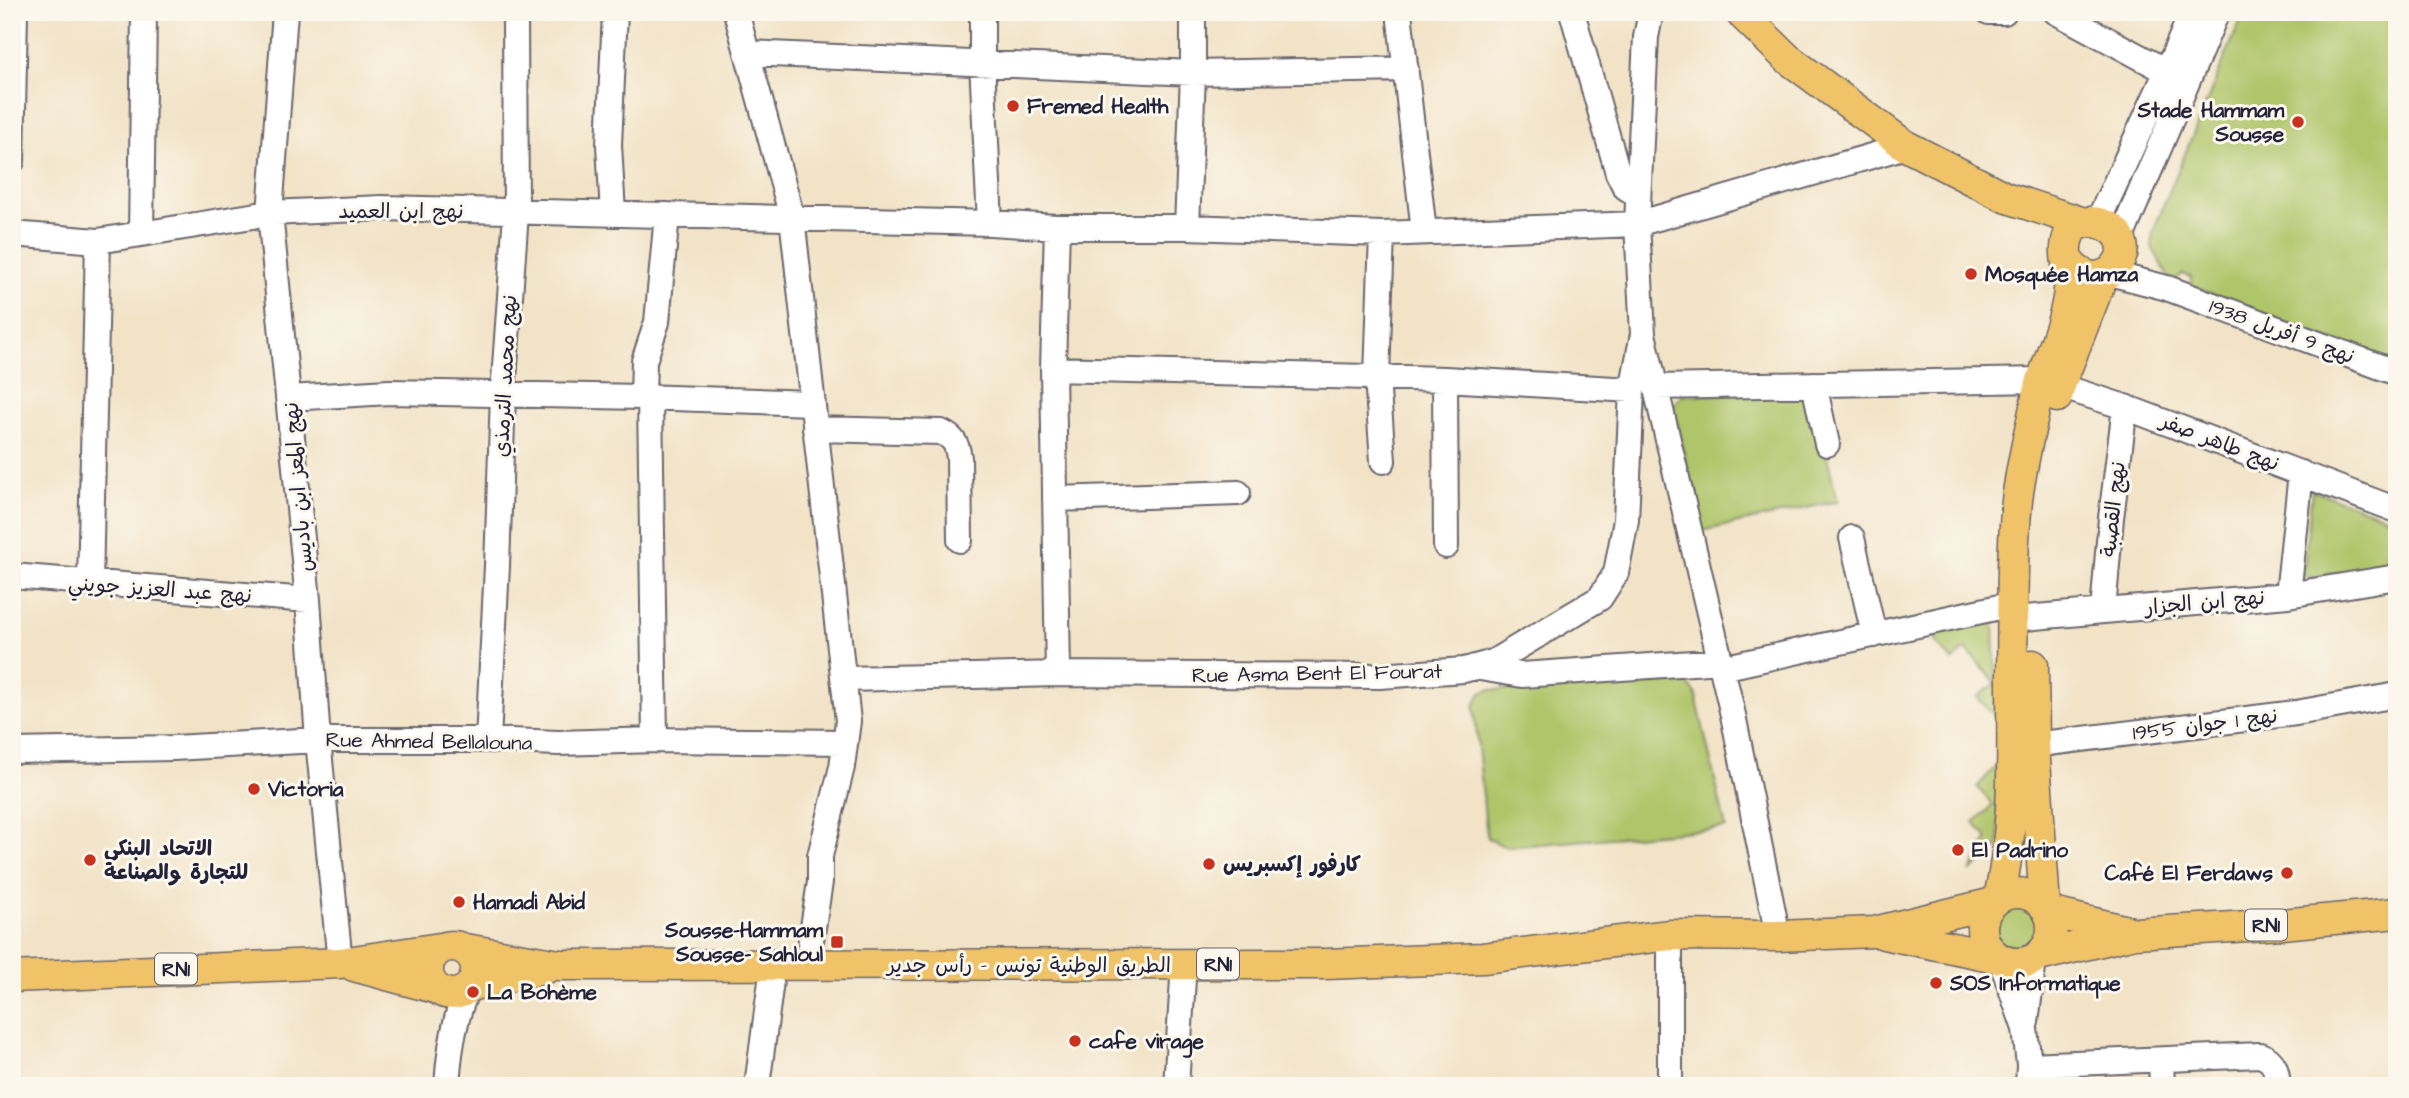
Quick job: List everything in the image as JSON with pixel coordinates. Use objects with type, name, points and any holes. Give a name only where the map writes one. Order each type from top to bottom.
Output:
[{"type":"main road","points":[[1740,12],[1787,58],[1906,146],[2106,247]]},
{"type":"main road","points":[[2005,197],[2067,254],[2073,268],[2082,275],[2092,277],[2106,247]]},
{"type":"main road","points":[[2051,382],[2068,299],[2068,238],[2075,229],[2106,247]]},
{"type":"main road","points":[[2036,958],[2045,950],[2052,936],[2052,919],[2047,909],[2023,746],[2017,500],[2022,463],[2051,382],[2106,247]]},
{"type":"main road","points":[[1998,958],[1985,943],[1982,935],[1983,917],[1996,900],[2010,836],[2023,746]]},
{"type":"main road","name":"RN1","points":[[1996,900],[2023,893],[2047,909],[2135,933]]},
{"type":"main road","name":"الطريق الوطنية تونس - رأس جدير","points":[[12,977],[340,963],[453,949],[560,965],[1325,964],[1483,958],[1670,935],[1779,936],[1874,932],[1996,900]]},
{"type":"main road","name":"RN1","points":[[1998,958],[2018,964],[2135,933],[2282,924],[2397,913]]},
{"type":"main road","name":"الطريق الوطنية تونس - رأس جدير","points":[[1874,932],[1998,958]]},
{"type":"main road","points":[[437,989],[428,974],[429,959],[453,949],[475,963],[474,979],[469,987]]},
{"type":"main road","name":"الطريق الوطنية تونس - رأس جدير","points":[[340,963],[437,989]]},
{"type":"main road","name":"الطريق الوطنية تونس - رأس جدير","points":[[469,987],[560,965]]},
{"type":"main road","name":"RN1","points":[[437,989],[454,994],[469,987]]},
{"type":"street","points":[[12,161],[15,12]]},
{"type":"street","points":[[141,234],[144,12]]},
{"type":"street","name":"نهج المعز ابن باديس","points":[[285,12],[270,213],[340,963]]},
{"type":"street","name":"نهج محمد الترمذي","points":[[488,740],[503,394],[516,213],[515,12]]},
{"type":"street","points":[[613,214],[609,145],[615,12]]},
{"type":"street","points":[[736,12],[792,217],[848,721],[842,767],[820,856],[820,882],[791,966],[757,1086]]},
{"type":"street","points":[[982,12],[990,223]]},
{"type":"street","points":[[1187,227],[1193,12]]},
{"type":"street","points":[[1399,12],[1424,232]]},
{"type":"street","points":[[1572,12],[1618,173],[1625,187],[1638,195]]},
{"type":"street","name":"Rue Asma Bent El Fourat","points":[[844,679],[1058,674],[1380,676],[1464,670],[1493,662],[1600,598],[1616,573],[1644,388],[1637,224],[1646,37],[1651,12]]},
{"type":"street","points":[[1989,12],[2004,12]]},
{"type":"street","points":[[2056,12],[2178,77]]},
{"type":"street","points":[[2178,77],[2192,12]]},
{"type":"street","points":[[2106,247],[2178,77],[2217,12]]},
{"type":"street","points":[[748,53],[1193,73],[1406,69]]},
{"type":"street","name":"نهج ابن العميد","points":[[12,234],[98,241],[270,213],[382,208],[1382,234],[1637,224],[1906,146]]},
{"type":"street","points":[[655,740],[644,361],[657,322],[667,215]]},
{"type":"street","points":[[1057,227],[1053,369],[1058,674]]},
{"type":"street","points":[[1382,234],[1377,377],[1383,461]]},
{"type":"street","points":[[90,584],[98,241]]},
{"type":"street","name":"نهج 9 أفريل 1938","points":[[2106,247],[2167,288],[2397,373]]},
{"type":"street","name":"نهج طاهر صفر","points":[[1053,369],[1445,379],[1644,388],[2051,382],[2125,407],[2397,510]]},
{"type":"street","points":[[1445,379],[1446,546]]},
{"type":"street","points":[[1814,384],[1827,444]]},
{"type":"street","points":[[1644,388],[1721,664],[1779,936]]},
{"type":"street","points":[[289,398],[389,392],[812,403]]},
{"type":"street","name":"نهج القصبة","points":[[2103,611],[2125,407]]},
{"type":"street","points":[[815,429],[941,432],[952,438],[959,458],[960,540]]},
{"type":"street","points":[[2288,595],[2301,473]]},
{"type":"street","points":[[1055,499],[1238,493]]},
{"type":"street","points":[[1852,538],[1874,635]]},
{"type":"street","name":"نهج عبد العزيز جويني","points":[[12,576],[308,600]]},
{"type":"street","name":"نهج ابن الجزار","points":[[1474,667],[1522,675],[1721,664],[1874,635],[2019,614],[2103,611],[2288,595],[2397,578]]},
{"type":"street","name":"نهج 1 جوان 1955","points":[[2023,746],[2296,713],[2397,695]]},
{"type":"street","name":"Rue Ahmed Bellalouna","points":[[12,751],[173,748],[318,740],[845,742]]},
{"type":"street","points":[[1670,935],[1671,1086]]},
{"type":"street","points":[[1998,958],[2025,1030]]},
{"type":"street","points":[[2036,958],[2025,1030],[2028,1076],[2161,1059],[2260,1055],[2267,1057],[2273,1064],[2277,1072],[2278,1086]]},
{"type":"street","points":[[1176,1086],[1184,964]]},
{"type":"street","points":[[448,1074],[458,1012],[469,987]]},
{"type":"street","points":[[437,989],[448,1074]]},
{"type":"street","points":[[2161,1059],[2162,1086]]},
{"type":"green space","name":"Stade Hammam Sousse","points":[[2244,12],[2397,12],[2397,365],[2193,287],[2191,277],[2183,274],[2175,280],[2169,278],[2152,247],[2153,231]]},
{"type":"green space","points":[[1811,393],[1838,501],[1702,531],[1673,405],[1682,395]]},
{"type":"green space","points":[[2312,490],[2390,518],[2385,567],[2303,578]]},
{"type":"green space","points":[[1953,619],[1994,623],[1996,683],[1966,649],[1952,661],[1934,640]]},
{"type":"green space","points":[[1687,683],[1695,692],[1726,828],[1506,847],[1487,838],[1474,706],[1481,693],[1489,690]]},
{"type":"green space","points":[[1996,683],[1997,719],[1977,697]]},
{"type":"green space","points":[[1998,764],[1999,846],[1970,872],[1988,838],[1974,822],[1993,805],[1977,787]]},
{"type":"green space","points":[[2017,906],[2034,912],[2040,929],[2034,946],[2017,952],[2000,946],[1994,929],[2000,912]]},
{"type":"place","name":"Fremed Health","points":[[1013,106]]},
{"type":"place","name":"Stade Hammam Sousse","points":[[2298,122]]},
{"type":"place","name":"Mosquée Hamza","points":[[1971,274]]},
{"type":"place","name":"Victoria","points":[[254,789]]},
{"type":"place","name":"El Padrino","points":[[1958,850]]},
{"type":"place","name":"الاتحاد البنكي للتجارة والصناعة","points":[[90,860]]},
{"type":"place","name":"كارفور إكسبريس","points":[[1209,864]]},
{"type":"place","name":"Café El Ferdaws","points":[[2287,873]]},
{"type":"place","name":"Hamadi Abid","points":[[459,902]]},
{"type":"place","name":"Sousse-Hammam Sousse- Sahloul","points":[[837,942]]},
{"type":"place","name":"SOS Informatique","points":[[1936,983]]},
{"type":"place","name":"La Bohème","points":[[473,992]]},
{"type":"place","name":"cafe virage","points":[[1075,1041]]}]
